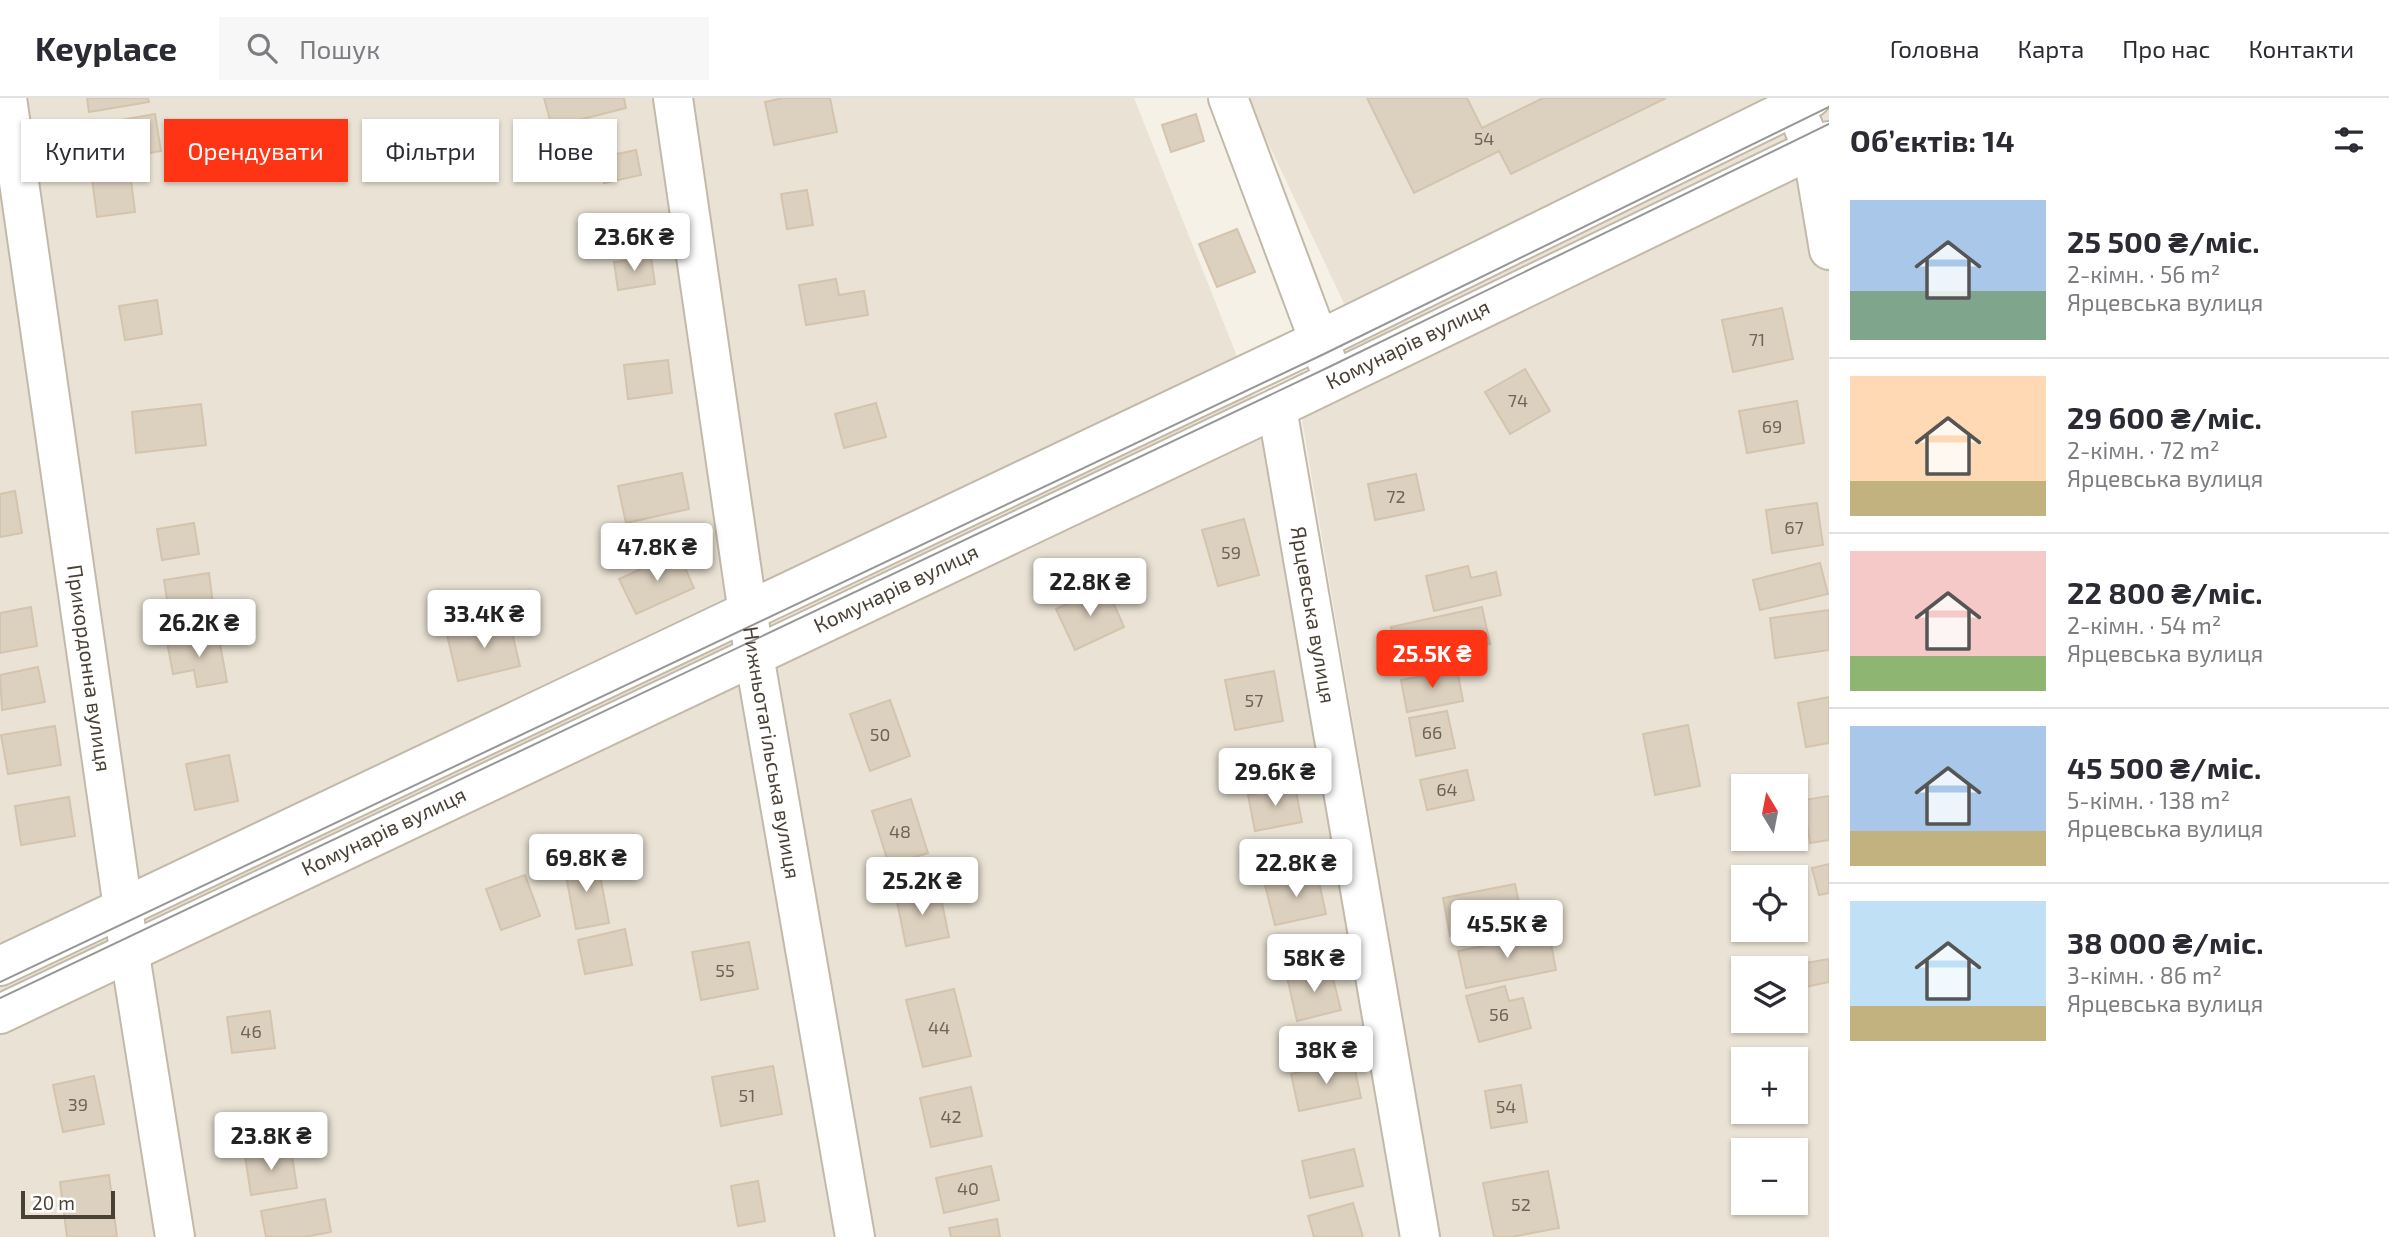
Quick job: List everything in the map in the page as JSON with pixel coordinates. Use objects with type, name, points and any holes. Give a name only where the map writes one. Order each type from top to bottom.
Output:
[{"type":"street","name":"Прикордонна вулиця","points":[[7,98],[122,907],[175,1237]]},
{"type":"street","name":"Нижньотагільська вулиця","points":[[673,98],[754,655],[855,1237]]},
{"type":"street","points":[[1228,98],[1334,381]]},
{"type":"street","name":"Комунарів вулиця","points":[[0,966],[1319,340],[1803,102]]},
{"type":"street","points":[[1803,102],[1821,145],[1829,250]]},
{"type":"street","name":"Комунарів вулиця","points":[[0,1014],[1334,381],[1821,145]]},
{"type":"street","name":"Ярцевська вулиця","points":[[1277,408],[1420,1237]]},
{"type":"shaded area","points":[[0,98],[1134,98],[1266,429],[1401,1237],[0,1237]]},
{"type":"shaded area","points":[[1247,98],[1829,98],[1829,1237],[1440,1237],[1302,420],[1348,312]]},
{"type":"building","points":[[87,98],[148,98],[149,102],[89,112]]},
{"type":"building","points":[[544,98],[624,98],[626,108],[583,119],[550,119]]},
{"type":"building","points":[[783,98],[830,98],[837,132],[774,145],[765,102]]},
{"type":"building","points":[[1367,98],[1467,98],[1482,128],[1543,98],[1666,98],[1511,174],[1499,151],[1414,193]]},
{"type":"building","points":[[155,114],[161,151],[150,153],[150,119],[127,119]]},
{"type":"building","points":[[1196,114],[1204,141],[1171,152],[1162,125]]},
{"type":"building","points":[[636,150],[641,175],[617,180],[617,154]]},
{"type":"building","points":[[92,182],[131,182],[135,212],[97,217]]},
{"type":"building","points":[[807,190],[813,225],[787,229],[781,194]]},
{"type":"building","points":[[1237,229],[1255,272],[1217,287],[1199,244]]},
{"type":"building","points":[[651,257],[655,284],[618,290],[614,262]]},
{"type":"building","points":[[836,279],[839,295],[864,291],[868,315],[806,325],[799,285]]},
{"type":"building","points":[[157,300],[162,334],[125,340],[119,306]]},
{"type":"building","points":[[1782,308],[1793,359],[1733,372],[1722,320]]},
{"type":"building","points":[[668,360],[672,393],[628,399],[624,365]]},
{"type":"building","points":[[1525,369],[1550,411],[1510,434],[1485,392]]},
{"type":"building","points":[[1797,401],[1804,443],[1747,453],[1739,411]]},
{"type":"building","points":[[876,403],[886,437],[844,448],[835,414]]},
{"type":"building","points":[[201,404],[206,445],[136,453],[132,412]]},
{"type":"building","points":[[682,473],[689,509],[626,523],[618,486]]},
{"type":"building","points":[[1416,474],[1424,510],[1375,520],[1368,484]]},
{"type":"building","points":[[15,491],[22,533],[0,537],[0,494]]},
{"type":"building","points":[[1817,503],[1823,545],[1772,553],[1766,510]]},
{"type":"building","points":[[1244,519],[1259,575],[1218,586],[1202,530]]},
{"type":"building","points":[[194,523],[199,554],[162,560],[157,529]]},
{"type":"building","points":[[678,552],[694,588],[636,614],[619,579]]},
{"type":"building","points":[[1820,563],[1828,594],[1760,610],[1753,580]]},
{"type":"building","points":[[1468,566],[1471,578],[1496,572],[1501,595],[1434,611],[1426,576]]},
{"type":"building","points":[[209,573],[215,620],[171,626],[164,580]]},
{"type":"building","points":[[1106,586],[1124,627],[1075,650],[1056,609]]},
{"type":"building","points":[[31,607],[37,646],[0,653],[0,613]]},
{"type":"building","points":[[1482,607],[1490,644],[1399,663],[1391,627]]},
{"type":"building","points":[[1829,610],[1829,650],[1775,658],[1770,618]]},
{"type":"building","points":[[509,620],[520,666],[458,681],[447,635]]},
{"type":"building","points":[[218,633],[227,682],[197,687],[194,670],[173,674],[167,642]]},
{"type":"building","points":[[38,667],[45,702],[2,710],[0,675]]},
{"type":"building","points":[[1457,669],[1463,701],[1407,712],[1401,680]]},
{"type":"building","points":[[1274,671],[1283,721],[1235,730],[1225,680]]},
{"type":"building","points":[[1829,697],[1829,743],[1806,747],[1798,703]]},
{"type":"building","points":[[890,700],[910,756],[870,771],[850,714]]},
{"type":"building","points":[[1447,711],[1455,748],[1416,756],[1409,718]]},
{"type":"building","points":[[1688,725],[1700,786],[1655,795],[1643,734]]},
{"type":"building","points":[[55,726],[61,765],[8,774],[1,735]]},
{"type":"building","points":[[229,755],[238,801],[195,810],[186,764]]},
{"type":"building","points":[[1467,770],[1474,800],[1427,810],[1420,780]]},
{"type":"building","points":[[1295,786],[1302,822],[1255,831],[1248,795]]},
{"type":"building","points":[[1829,796],[1829,840],[1810,843],[1808,799]]},
{"type":"building","points":[[69,797],[75,836],[21,845],[15,806]]},
{"type":"building","points":[[911,799],[928,853],[889,865],[872,811]]},
{"type":"building","points":[[597,859],[609,923],[576,929],[564,865]]},
{"type":"building","points":[[1829,864],[1829,893],[1819,895],[1812,868]]},
{"type":"building","points":[[1317,873],[1326,914],[1275,925],[1265,885]]},
{"type":"building","points":[[525,875],[540,916],[501,930],[486,889]]},
{"type":"building","points":[[1515,884],[1523,922],[1450,936],[1443,898]]},
{"type":"building","points":[[939,888],[949,937],[906,946],[896,897]]},
{"type":"building","points":[[625,929],[632,965],[585,974],[578,940]]},
{"type":"building","points":[[1549,933],[1556,970],[1466,988],[1458,951]]},
{"type":"building","points":[[749,942],[758,989],[701,1000],[692,952]]},
{"type":"building","points":[[1829,959],[1829,982],[1808,986],[1808,963]]},
{"type":"building","points":[[1330,967],[1341,1010],[1297,1021],[1287,977]]},
{"type":"building","points":[[1505,986],[1509,1001],[1523,998],[1531,1028],[1479,1042],[1466,996]]},
{"type":"building","points":[[954,989],[971,1056],[923,1067],[906,1000]]},
{"type":"building","points":[[270,1011],[275,1048],[232,1053],[227,1017]]},
{"type":"building","points":[[1353,1061],[1361,1098],[1299,1111],[1291,1074]]},
{"type":"building","points":[[773,1066],[782,1114],[721,1126],[712,1077]]},
{"type":"building","points":[[94,1076],[104,1124],[63,1132],[53,1085]]},
{"type":"building","points":[[1521,1085],[1527,1122],[1491,1128],[1485,1091]]},
{"type":"building","points":[[971,1087],[982,1136],[931,1147],[920,1098]]},
{"type":"building","points":[[291,1149],[297,1188],[251,1195],[245,1156]]},
{"type":"building","points":[[1354,1149],[1363,1186],[1310,1198],[1302,1161]]},
{"type":"building","points":[[991,1166],[999,1200],[944,1213],[936,1178]]},
{"type":"building","points":[[1548,1171],[1559,1228],[1511,1237],[1494,1237],[1483,1183]]},
{"type":"building","points":[[109,1175],[117,1237],[67,1237],[60,1182]]},
{"type":"building","points":[[758,1181],[765,1221],[738,1226],[731,1186]]},
{"type":"building","points":[[325,1199],[331,1232],[304,1237],[266,1237],[261,1211]]},
{"type":"building","points":[[1353,1203],[1363,1237],[1314,1237],[1308,1216]]},
{"type":"building","points":[[997,1219],[1000,1237],[951,1237],[949,1228]]},
{"type":"tram line","points":[[0,982],[1324,354],[1829,107]]},
{"type":"tram line","points":[[0,998],[1329,367],[1829,124]]}]
